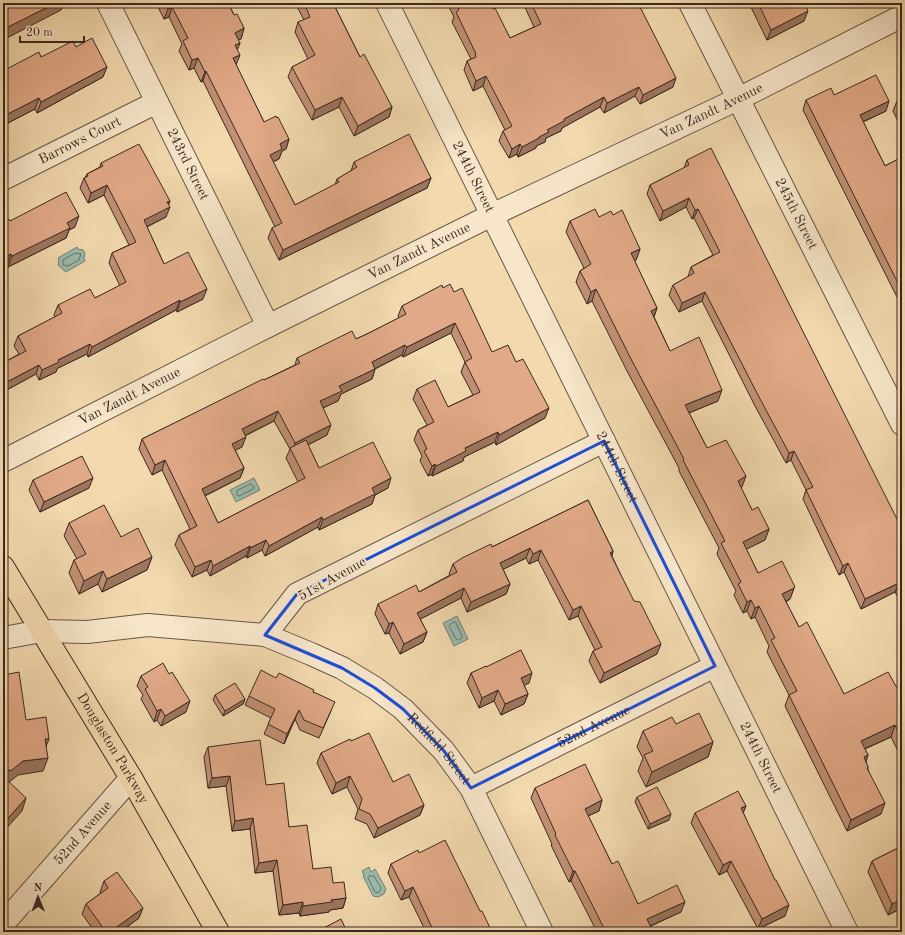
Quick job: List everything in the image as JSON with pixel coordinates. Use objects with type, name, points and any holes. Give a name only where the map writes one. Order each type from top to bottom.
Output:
[{"type":"main road","name":"Douglaston Parkway","points":[[3,567],[131,778],[218,932]]},
{"type":"street","name":"243rd Street","points":[[108,3],[268,326]]},
{"type":"street","name":"244th Street","points":[[387,3],[847,932]]},
{"type":"street","name":"245th Street","points":[[690,3],[902,424]]},
{"type":"street","name":"Van Zandt Avenue","points":[[3,461],[492,214],[738,99],[902,16]]},
{"type":"street","name":"Barrows Court","points":[[3,178],[157,102]]},
{"type":"street","name":"51st Avenue","points":[[265,635],[297,594],[604,441]]},
{"type":"street","points":[[3,638],[42,631],[87,632],[148,625],[265,635]]},
{"type":"street","name":"Redfield Street","points":[[265,635],[342,668],[375,688],[403,709],[444,751],[471,788],[542,932]]},
{"type":"street","name":"52nd Avenue","points":[[471,788],[715,666]]},
{"type":"street","name":"52nd Avenue","points":[[3,924],[131,778]]},
{"type":"highlighted area","points":[[604,441],[715,666],[471,788],[444,751],[403,709],[375,688],[342,668],[265,635],[297,594]]},
{"type":"water","points":[[77,247],[85,253],[85,261],[66,272],[58,265],[58,258]]},
{"type":"water","points":[[254,478],[260,490],[236,502],[230,490]]},
{"type":"water","points":[[457,616],[468,639],[454,646],[443,623]]},
{"type":"water","points":[[369,867],[371,872],[375,869],[386,889],[384,894],[378,897],[373,896],[363,876],[362,871]]},
{"type":"building","points":[[3,3],[56,3],[4,29]]},
{"type":"building","points":[[165,3],[228,3],[234,15],[237,14],[244,28],[235,33],[240,43],[235,45],[240,55],[233,58],[264,122],[276,116],[277,118],[278,117],[289,139],[280,144],[282,149],[270,155],[295,205],[339,182],[337,179],[357,167],[354,162],[409,134],[431,178],[283,250],[272,228],[282,223],[206,71],[205,72],[198,58],[192,60],[183,41],[188,38],[172,7],[168,9]]},
{"type":"building","points":[[304,3],[333,3],[360,57],[364,54],[392,107],[358,126],[342,97],[315,110],[292,67],[315,55],[298,22],[310,17]]},
{"type":"building","points":[[455,3],[490,3],[493,9],[495,8],[510,38],[541,24],[531,3],[638,3],[676,78],[643,95],[639,87],[607,103],[604,97],[564,119],[564,121],[547,130],[549,132],[539,138],[522,147],[520,144],[512,149],[503,131],[512,126],[486,76],[476,81],[467,61],[476,57],[476,54],[456,12],[459,10]]},
{"type":"building","points":[[758,3],[804,3],[808,11],[771,30]]},
{"type":"building","points":[[92,38],[107,67],[41,102],[39,98],[4,116],[6,119],[3,121],[3,79],[6,77],[3,71],[39,52],[41,57],[73,41],[76,47]]},
{"type":"building","points":[[876,75],[889,101],[860,115],[885,166],[902,157],[902,224],[899,225],[902,231],[902,291],[806,100],[831,88],[834,95]]},
{"type":"building","points":[[902,98],[902,112],[897,101]]},
{"type":"building","points":[[139,144],[170,201],[167,202],[170,207],[144,220],[164,264],[188,252],[207,289],[180,302],[180,300],[92,347],[90,344],[42,370],[39,365],[3,384],[3,363],[26,351],[18,336],[62,313],[58,305],[90,289],[95,298],[126,282],[112,253],[136,242],[107,185],[91,193],[84,178],[88,176],[87,174],[103,166],[101,163]]},
{"type":"building","points":[[711,148],[902,529],[902,589],[899,583],[865,599],[848,563],[843,566],[806,490],[813,487],[794,451],[789,453],[705,292],[682,303],[673,285],[694,273],[691,267],[720,252],[698,209],[695,210],[689,198],[663,211],[650,185],[689,165],[687,160]]},
{"type":"building","points":[[66,192],[79,216],[67,223],[70,228],[12,256],[11,254],[3,258],[3,222],[9,219],[10,221]]},
{"type":"building","points":[[595,209],[599,217],[611,211],[613,215],[622,210],[640,249],[631,253],[657,308],[651,311],[670,351],[699,337],[722,390],[685,405],[707,448],[726,440],[746,476],[738,481],[752,510],[758,507],[769,529],[743,542],[758,573],[782,561],[795,587],[782,594],[799,627],[807,622],[844,694],[888,672],[902,697],[902,740],[895,725],[861,741],[868,755],[864,757],[868,767],[867,768],[885,803],[851,820],[789,695],[797,691],[771,640],[775,638],[759,606],[755,608],[751,600],[747,602],[738,584],[741,582],[721,543],[725,541],[683,460],[684,459],[596,289],[591,292],[580,271],[591,264],[570,221]]},
{"type":"building","points":[[450,284],[454,292],[462,288],[492,352],[508,345],[516,362],[523,359],[549,408],[499,435],[498,432],[465,448],[466,451],[436,466],[435,464],[432,466],[424,451],[427,449],[418,430],[434,422],[417,389],[435,380],[448,407],[480,392],[465,362],[472,358],[455,323],[407,347],[405,345],[372,362],[375,369],[339,386],[342,391],[320,401],[331,425],[295,443],[278,411],[242,429],[246,437],[232,444],[244,468],[202,489],[218,523],[305,478],[290,448],[306,440],[319,468],[373,442],[391,478],[372,488],[375,494],[323,520],[322,517],[269,546],[266,540],[250,548],[250,546],[213,566],[211,560],[195,567],[179,535],[197,526],[165,460],[155,465],[142,439],[263,379],[264,380],[300,363],[297,358],[352,331],[356,339],[369,333],[406,314],[402,306],[442,285],[443,288]]},
{"type":"building","points":[[82,456],[93,478],[44,502],[33,480]]},
{"type":"building","points":[[588,500],[613,551],[610,553],[634,601],[640,602],[661,644],[604,673],[593,651],[602,647],[581,606],[573,610],[541,550],[533,554],[530,548],[500,563],[510,584],[471,602],[464,588],[417,613],[427,632],[404,644],[393,622],[389,624],[378,604],[416,585],[419,592],[457,572],[453,564],[462,558],[491,544],[492,547]]},
{"type":"building","points":[[104,505],[121,537],[138,528],[152,557],[107,579],[103,571],[84,581],[74,560],[86,554],[69,523]]},
{"type":"building","points":[[521,650],[532,673],[521,678],[528,694],[505,704],[498,690],[482,698],[471,673]]},
{"type":"building","points":[[163,663],[169,674],[172,672],[190,701],[165,716],[161,709],[157,711],[145,689],[148,687],[141,676]]},
{"type":"building","points":[[3,670],[4,675],[19,672],[26,720],[46,717],[49,739],[45,739],[48,758],[23,761],[12,770],[3,771]]},
{"type":"building","points":[[261,670],[276,678],[279,673],[314,690],[313,692],[335,702],[323,728],[304,720],[299,710],[287,734],[268,724],[275,709],[249,696]]},
{"type":"building","points":[[235,683],[245,699],[225,711],[215,695]]},
{"type":"building","points":[[699,713],[713,742],[652,772],[644,755],[653,751],[643,731],[672,717],[676,724]]},
{"type":"building","points":[[369,733],[393,782],[409,774],[424,805],[378,828],[370,814],[359,809],[362,799],[350,776],[336,783],[321,753],[350,739],[351,741]]},
{"type":"building","points":[[260,740],[266,785],[284,783],[289,827],[307,825],[313,869],[331,867],[333,883],[344,882],[346,898],[331,900],[332,902],[303,906],[303,902],[283,905],[277,860],[259,863],[253,818],[235,821],[230,776],[212,778],[208,747]]},
{"type":"building","points":[[585,764],[602,800],[585,809],[612,864],[618,861],[638,904],[677,885],[685,902],[647,919],[653,932],[606,932],[555,835],[556,834],[535,788]]},
{"type":"building","points":[[3,776],[26,798],[3,824]]},
{"type":"building","points":[[657,787],[671,814],[650,824],[637,797]]},
{"type":"building","points":[[738,791],[746,806],[741,808],[775,880],[789,905],[762,919],[731,861],[723,865],[695,813]]},
{"type":"building","points":[[445,840],[492,932],[434,932],[413,887],[405,891],[391,864],[418,850],[419,853]]},
{"type":"building","points":[[902,846],[902,899],[892,904],[872,861]]},
{"type":"building","points":[[117,872],[143,908],[110,932],[106,932],[86,904],[108,888],[104,881]]},
{"type":"building","points":[[341,919],[347,932],[316,932]]}]
